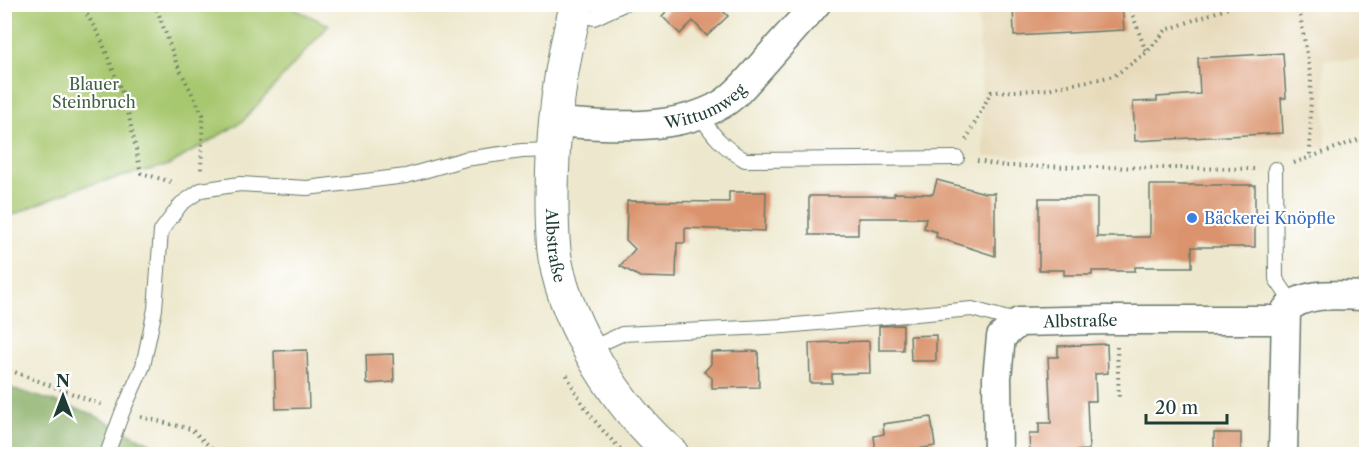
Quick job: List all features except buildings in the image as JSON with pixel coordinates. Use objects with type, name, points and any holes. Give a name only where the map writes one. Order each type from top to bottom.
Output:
[{"type":"street","name":"Wittumweg","points":[[555,136],[591,125],[660,124],[700,115],[723,104],[741,88],[816,4]]},
{"type":"street","name":"Albstraße","points":[[575,9],[561,68],[555,136],[552,223],[555,256],[562,288],[589,349],[637,419],[672,454]]},
{"type":"street","name":"Albstraße","points":[[1019,322],[1289,312],[1300,299],[1366,296]]},
{"type":"street","points":[[1283,454],[1289,312]]},
{"type":"street","points":[[998,454],[997,378],[1001,337],[1019,322]]},
{"type":"lane","points":[[575,9],[594,18],[624,4]]},
{"type":"lane","points":[[700,115],[725,148],[745,160],[957,158]]},
{"type":"lane","points":[[107,454],[143,366],[155,309],[161,231],[182,204],[201,190],[240,184],[307,188],[406,176],[465,159],[522,151],[555,136]]},
{"type":"lane","points":[[1275,169],[1276,279],[1289,312]]},
{"type":"lane","points":[[589,349],[622,334],[784,326],[972,309],[1019,322]]},
{"type":"path","points":[[81,4],[100,37],[126,103],[141,173],[201,190],[203,115],[176,62],[155,4]]},
{"type":"path","points":[[1239,4],[1166,30],[1146,53],[1114,76],[1042,90],[991,92],[957,158],[1005,166],[1275,169],[1364,139],[1366,270]]},
{"type":"path","points":[[1298,4],[1311,78],[1310,158]]},
{"type":"path","points":[[1131,10],[1146,53]]},
{"type":"path","points":[[1116,320],[1119,400]]},
{"type":"path","points":[[4,368],[122,413],[191,429],[218,454]]},
{"type":"path","points":[[251,454],[268,451],[278,454]]},
{"type":"shaded area","points":[[978,5],[1366,5],[1366,59],[1324,60],[1326,148],[984,157]]},
{"type":"green space","name":"Blauer Steinbruch","points":[[5,4],[286,5],[329,25],[242,122],[169,165],[77,188],[5,218]]},
{"type":"green space","points":[[4,386],[90,413],[171,454],[5,454]]},
{"type":"place","name":"Bäckerei Knöpfle","points":[[1192,218]]}]
